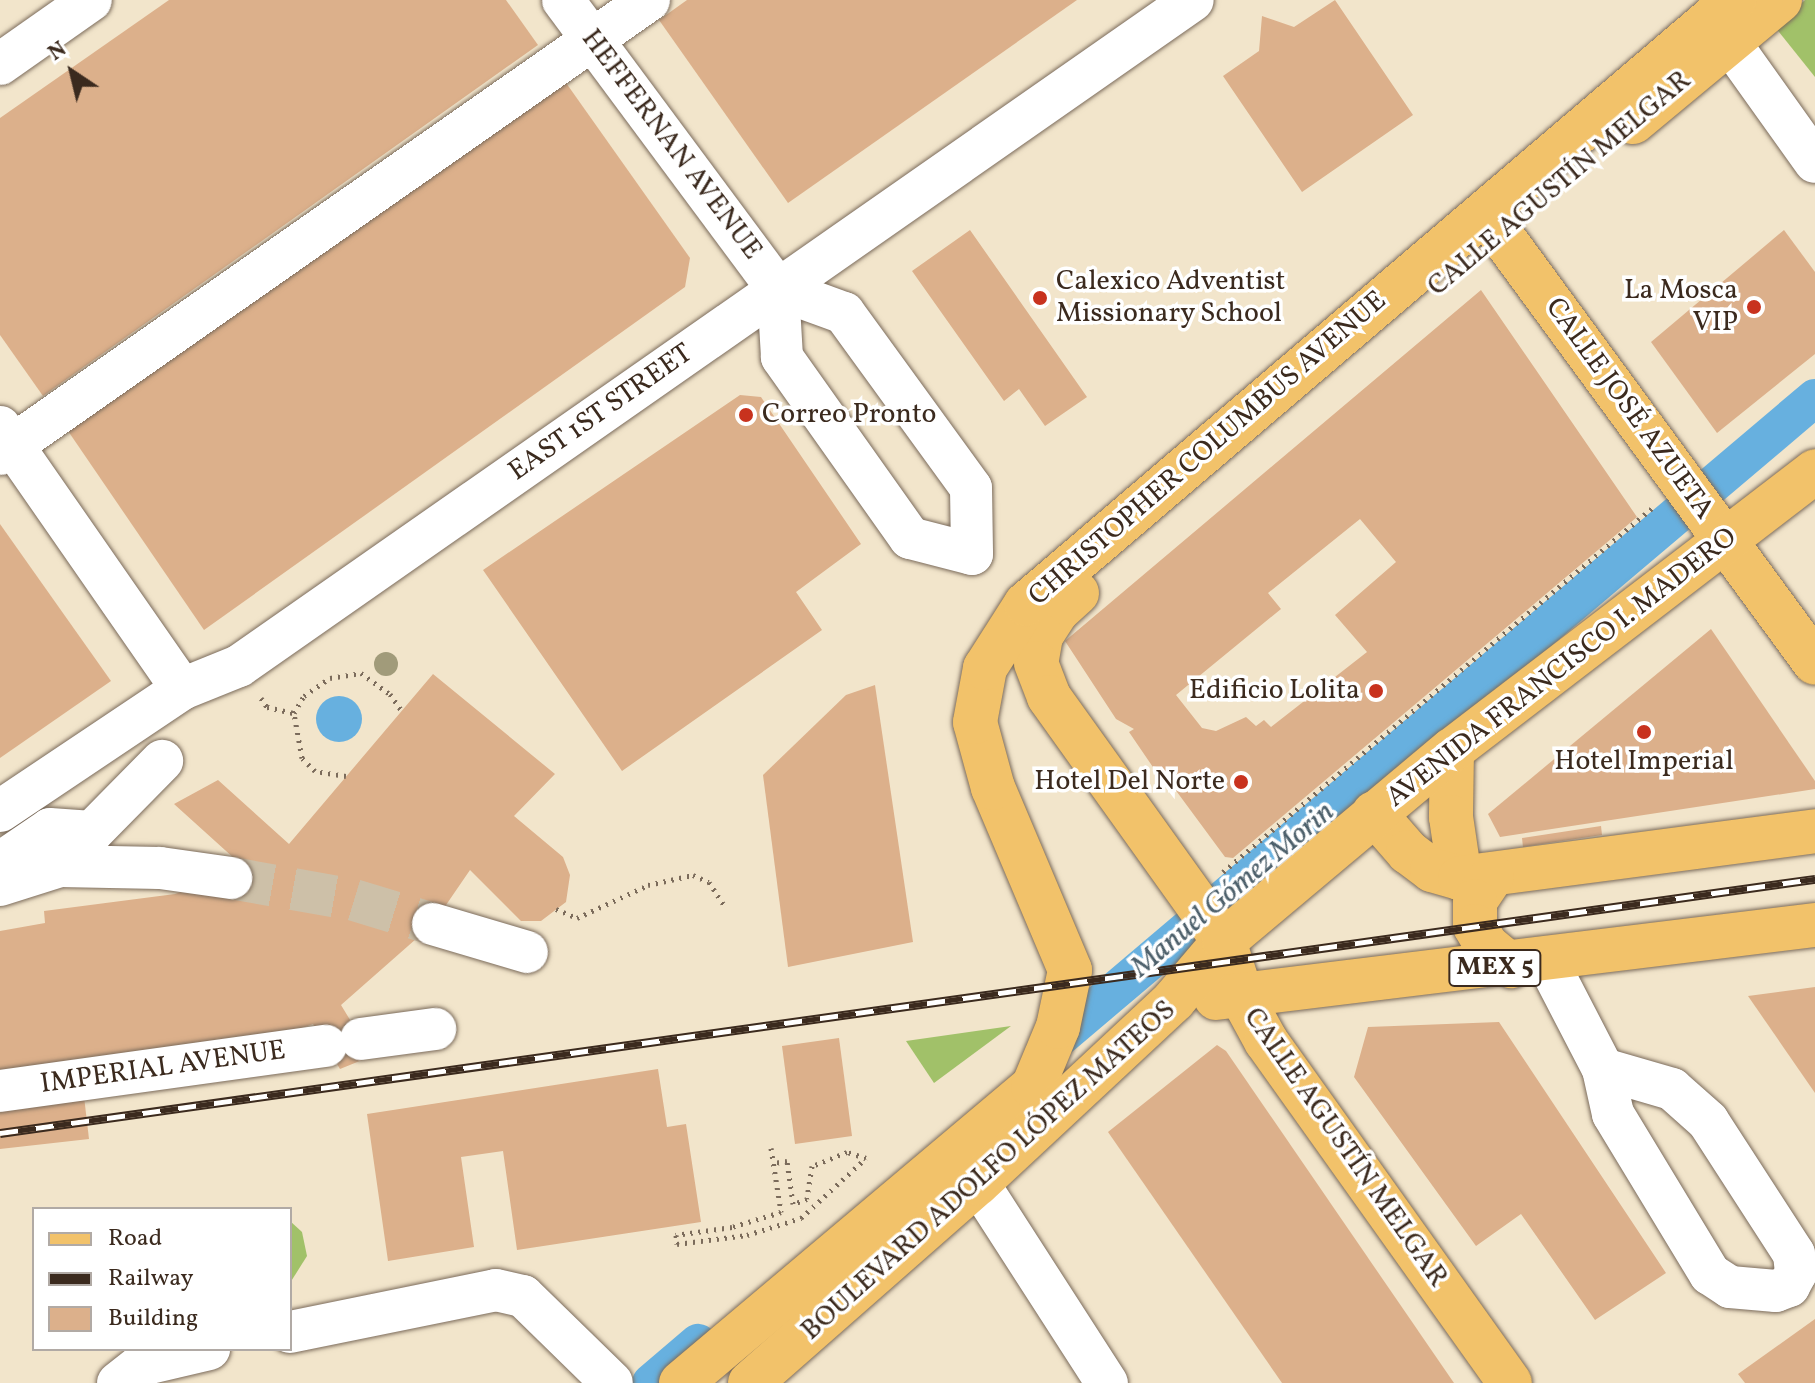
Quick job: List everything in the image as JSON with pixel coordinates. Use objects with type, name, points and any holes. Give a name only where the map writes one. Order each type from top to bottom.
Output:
[{"type":"main road","name":"CHRISTOPHER COLUMBUS AVENUE","points":[[681,1383],[1033,1087],[1058,1027],[1070,970],[993,788],[975,722],[985,668],[1026,604],[1734,0]]},
{"type":"main road","name":"CALLE AGUSTÍN MELGAR","points":[[1510,1383],[1266,1041],[1242,997],[1224,941],[1194,895],[1049,697],[1036,663],[1041,636],[1057,611],[1499,232],[1780,0]]},
{"type":"main road","name":"CALLE JOSÉ AZUETA","points":[[1499,232],[1815,663]]},
{"type":"main road","name":"AVENIDA FRANCISCO I. MADERO","points":[[1174,1000],[1224,941],[1374,813],[1815,471]]},
{"type":"main road","points":[[1452,750],[1451,817],[1476,877],[1475,926],[1486,945],[1529,963]]},
{"type":"main road","points":[[1374,813],[1408,852],[1432,870],[1476,877],[1815,831]]},
{"type":"main road","name":"BOULEVARD ADOLFO LÓPEZ MATEOS","points":[[750,1383],[978,1183],[1174,1000],[1242,997],[1815,925]]},
{"type":"street","points":[[0,64],[91,0]]},
{"type":"street","name":"HEFFERNAN AVENUE","points":[[563,0],[778,289],[844,313],[971,488],[972,554],[910,538],[782,357],[778,289]]},
{"type":"street","points":[[182,689],[4,442],[649,0]]},
{"type":"street","name":"EAST 1ST STREET","points":[[0,811],[182,689],[239,666],[1193,0]]},
{"type":"street","points":[[1730,43],[1815,162]]},
{"type":"street","points":[[0,863],[50,829],[92,832],[162,761]]},
{"type":"street","points":[[0,885],[60,866],[160,868],[231,878]]},
{"type":"street","points":[[433,924],[527,952]]},
{"type":"street","points":[[1529,963],[1603,1069],[1613,1114],[1710,1274],[1730,1287],[1776,1291],[1789,1286],[1796,1273],[1794,1254],[1708,1121],[1672,1089],[1603,1069]]},
{"type":"street","name":"IMPERIAL AVENUE","points":[[0,1091],[435,1029]]},
{"type":"street","points":[[978,1183],[1107,1383]]},
{"type":"street","points":[[292,1332],[496,1290],[523,1296],[612,1383]]},
{"type":"street","points":[[118,1383],[141,1365],[200,1351]]},
{"type":"path","points":[[1194,895],[1683,482]]},
{"type":"path","points":[[346,776],[315,771],[302,758],[294,713],[304,696],[330,678],[361,673],[390,694],[402,711]]},
{"type":"path","points":[[556,909],[577,918],[648,885],[693,875],[709,882],[725,907]]},
{"type":"path","points":[[771,1148],[781,1212],[732,1227],[676,1235],[677,1244],[747,1235],[801,1218],[866,1158],[847,1152],[812,1166],[807,1199],[793,1204],[787,1161],[774,1163]]},
{"type":"green space","points":[[1805,0],[1815,0],[1815,77],[1775,27]]},
{"type":"green space","points":[[1011,1026],[934,1083],[906,1041]]},
{"type":"green space","points":[[292,1223],[302,1232],[307,1256],[292,1280]]},
{"type":"water","points":[[339,696],[355,703],[362,719],[355,735],[339,742],[323,735],[316,719],[323,703]]},
{"type":"building","points":[[169,0],[506,0],[538,45],[43,396],[0,335],[0,118]]},
{"type":"building","points":[[687,0],[1077,0],[788,203],[659,20]]},
{"type":"building","points":[[1335,0],[1413,115],[1302,192],[1223,76],[1259,51],[1262,16],[1294,27]]},
{"type":"building","points":[[564,80],[690,258],[685,287],[204,630],[66,428]]},
{"type":"building","points":[[970,230],[1087,397],[1045,426],[1019,389],[1004,401],[912,271]]},
{"type":"building","name":"La Mosca VIP","points":[[1784,230],[1815,272],[1815,354],[1717,433],[1651,342]]},
{"type":"building","points":[[1481,290],[1637,517],[1233,858],[1225,857],[1163,773],[1159,776],[1129,732],[1134,729],[1116,719],[1065,641]],"holes":[[[1360,519],[1396,562],[1335,615],[1367,652],[1271,727],[1264,720],[1256,726],[1246,717],[1216,731],[1202,728],[1176,695],[1281,609],[1268,593]]]},
{"type":"building","points":[[740,395],[761,397],[861,544],[796,592],[822,630],[622,771],[483,570]]},
{"type":"building","points":[[0,524],[111,681],[0,758]]},
{"type":"building","points":[[1711,629],[1815,781],[1815,789],[1500,837],[1488,814]]},
{"type":"building","points":[[433,674],[555,774],[514,816],[563,857],[570,875],[566,902],[541,921],[521,921],[470,870],[433,924],[341,1005],[372,1056],[340,1069],[313,1024],[237,1052],[0,1079],[0,931],[45,923],[44,911],[175,894],[246,869],[174,804],[218,780],[289,844]]},
{"type":"building","points":[[875,685],[913,942],[788,967],[763,775],[846,695]]},
{"type":"building","points":[[1601,826],[1602,835],[1523,847],[1522,838]]},
{"type":"building","points":[[1815,987],[1815,1093],[1748,996]]},
{"type":"building","points":[[1499,1022],[1666,1273],[1595,1320],[1521,1214],[1476,1246],[1354,1077],[1368,1027]]},
{"type":"building","points":[[839,1038],[852,1136],[795,1144],[782,1046]]},
{"type":"building","points":[[1217,1045],[1226,1051],[1454,1383],[1282,1383],[1108,1132]]},
{"type":"building","points":[[658,1069],[667,1127],[686,1124],[701,1222],[517,1250],[503,1151],[461,1157],[474,1247],[388,1261],[367,1114]]},
{"type":"building","points":[[83,1088],[89,1139],[0,1149],[0,1097]]},
{"type":"building","points":[[1815,1319],[1815,1383],[1745,1383],[1738,1374]]},
{"type":"waterway","name":"Manuel Gómez Morin","points":[[1045,1050],[1815,398]]},
{"type":"waterway","name":"Manuel Gómez Morin","points":[[651,1383],[698,1343]]},
{"type":"tunnel","points":[[231,878],[354,900],[433,924]]},
{"type":"railway","points":[[0,1133],[1815,879]]},
{"type":"place","name":"Calexico Adventist Missionary School","points":[[1040,298]]},
{"type":"place","name":"La Mosca VIP","points":[[1754,307]]},
{"type":"place","name":"Correo Pronto","points":[[746,415]]},
{"type":"place","name":"Edificio Lolita","points":[[1376,691]]},
{"type":"place","name":"Hotel Imperial","points":[[1644,732]]},
{"type":"place","name":"Hotel Del Norte","points":[[1241,782]]}]
